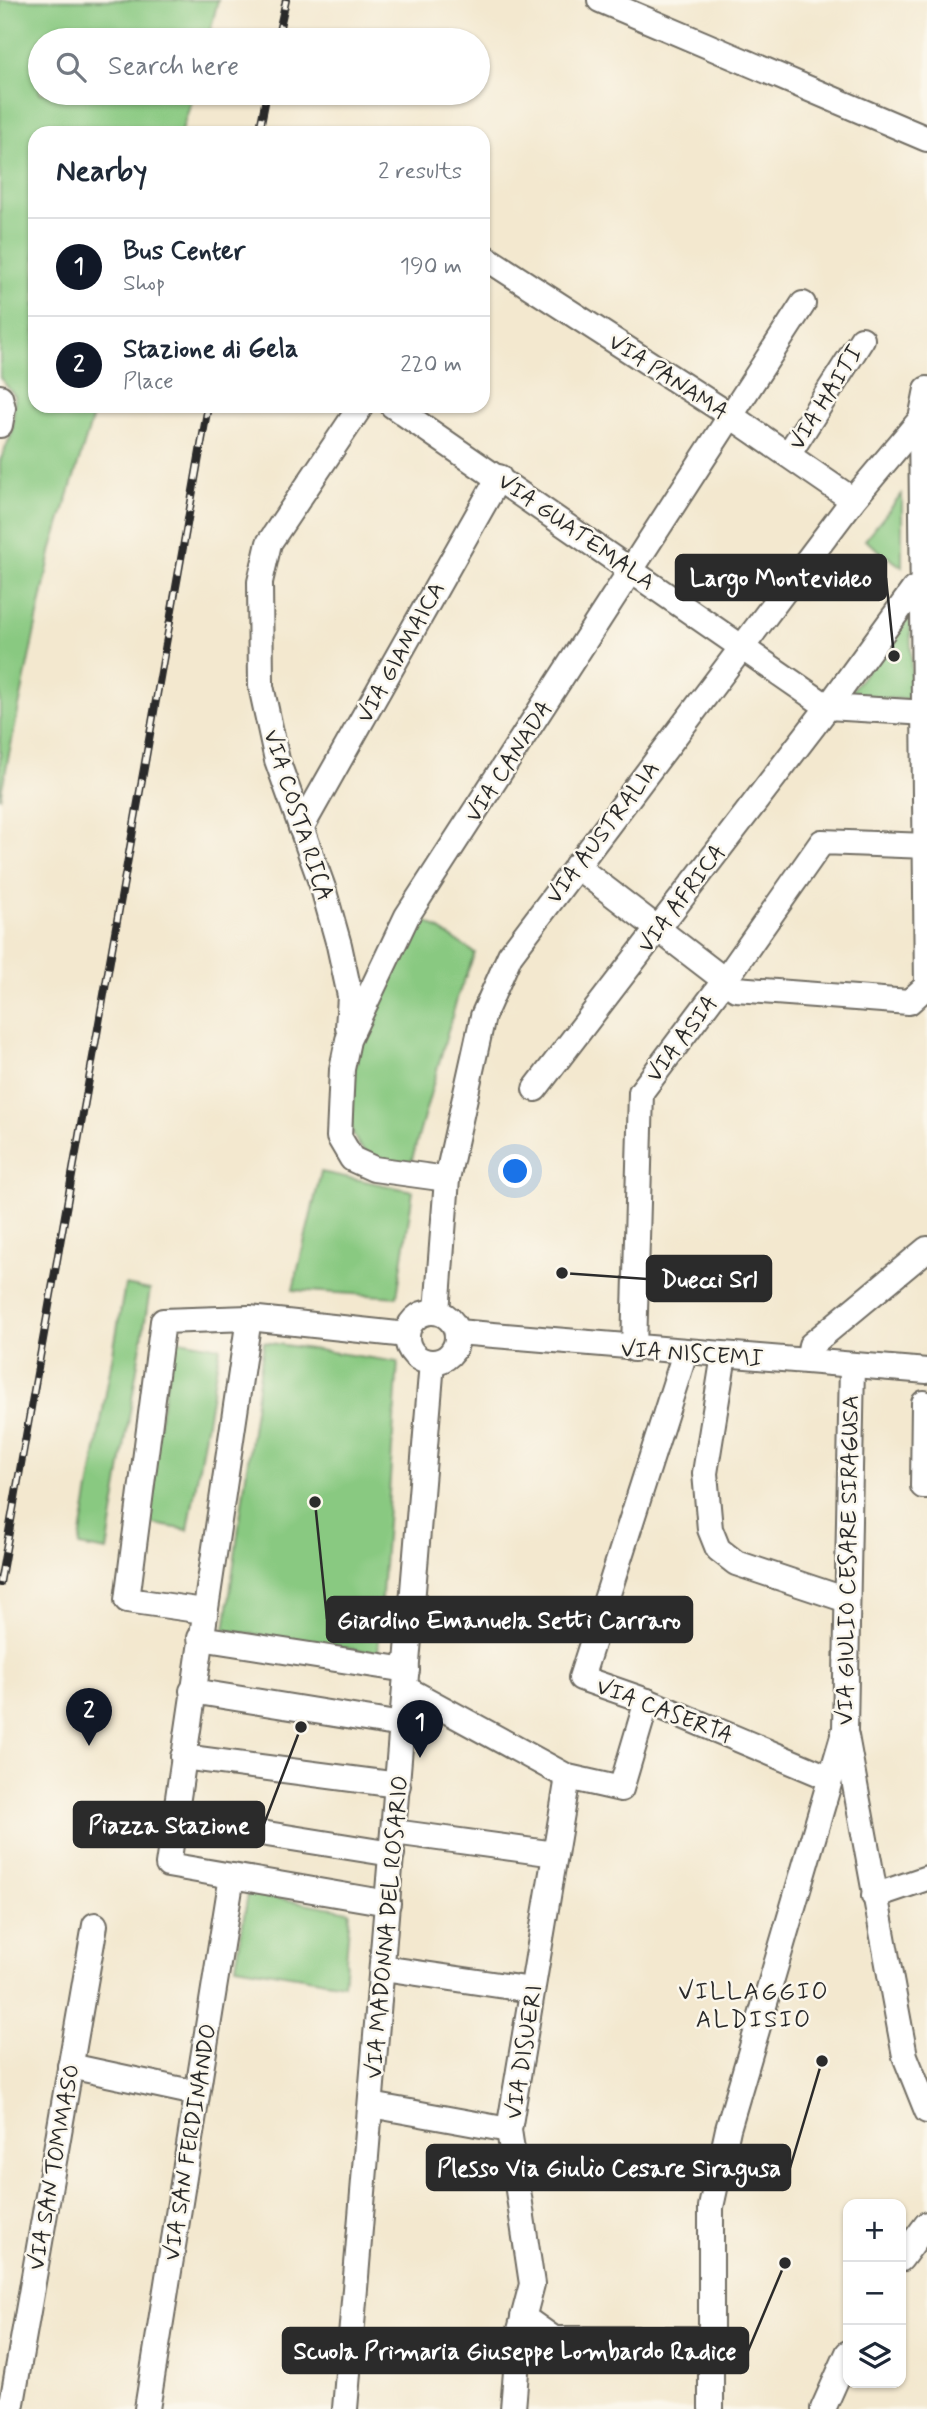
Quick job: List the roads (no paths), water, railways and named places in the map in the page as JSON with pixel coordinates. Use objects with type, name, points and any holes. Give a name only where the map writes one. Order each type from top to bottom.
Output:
[{"type":"street","points":[[600,0],[927,139]]},
{"type":"street","name":"VIA PANAMA","points":[[490,261],[731,416],[853,500]]},
{"type":"street","name":"VIA CANADA","points":[[447,1179],[374,1169],[352,1159],[339,1137],[341,1082],[348,1040],[407,916],[634,570],[803,304]]},
{"type":"street","name":"VIA HAITI","points":[[788,455],[862,339]]},
{"type":"street","points":[[576,866],[736,989],[909,1002],[927,986],[925,588],[921,419],[927,389]]},
{"type":"street","points":[[0,397],[3,408],[0,425]]},
{"type":"street","name":"VIA COSTA RICA","points":[[348,1040],[350,996],[339,945],[323,888],[277,760],[261,686],[260,582],[269,543],[356,413]]},
{"type":"street","name":"VIA GUATEMALA","points":[[403,413],[828,706]]},
{"type":"street","name":"VIA AUSTRALIA","points":[[437,1312],[447,1179],[483,1016],[510,955],[853,500],[921,419]]},
{"type":"street","name":"VIA GIAMAICA","points":[[301,828],[499,477]]},
{"type":"street","name":"VIA AFRICA","points":[[534,1089],[828,706],[914,589],[925,588]]},
{"type":"street","points":[[828,706],[925,713]]},
{"type":"street","name":"VIA ASIA","points":[[634,1349],[640,1091],[725,980],[822,842],[926,846]]},
{"type":"street","points":[[808,1362],[811,1345],[927,1249]]},
{"type":"street","points":[[437,1312],[453,1323],[457,1332],[452,1353],[444,1360],[432,1362],[414,1354],[407,1335],[417,1317],[437,1312]]},
{"type":"street","points":[[204,1611],[127,1600],[163,1321],[248,1318],[407,1335]]},
{"type":"street","points":[[248,1318],[168,1865],[388,1903]]},
{"type":"street","name":"VIA NISCEMI","points":[[457,1332],[634,1349],[927,1371]]},
{"type":"street","name":"VIA CASERTA","points":[[685,1353],[581,1678],[648,1700],[830,1777]]},
{"type":"street","points":[[724,1355],[705,1473],[710,1529],[718,1549],[736,1563],[847,1600]]},
{"type":"street","name":"VIA MADONNA DEL ROSARIO","points":[[345,2409],[432,1362]]},
{"type":"street","name":"VIA GIULIO CESARE SIRAGUSA","points":[[711,2409],[711,2207],[728,2129],[845,1729],[852,1365]]},
{"type":"street","points":[[924,1403],[923,1486],[927,1486]]},
{"type":"street","points":[[200,1638],[406,1679],[568,1777],[621,1789],[648,1700]]},
{"type":"street","points":[[192,1691],[402,1725]]},
{"type":"street","points":[[845,1729],[905,2056],[927,2111]]},
{"type":"street","points":[[183,1757],[397,1785]]},
{"type":"street","name":"VIA DISUERI","points":[[514,2409],[523,2317],[532,2284],[509,2130],[568,1777]]},
{"type":"street","points":[[174,1819],[393,1843],[555,1854]]},
{"type":"street","name":"VIA SAN FERDINANDO","points":[[147,2409],[232,1876]]},
{"type":"street","points":[[874,1896],[927,1878]]},
{"type":"street","name":"VIA SAN TOMMASO","points":[[11,2409],[95,1925]]},
{"type":"street","points":[[383,1968],[532,1990]]},
{"type":"street","points":[[70,2066],[196,2093]]},
{"type":"street","points":[[371,2105],[509,2130]]},
{"type":"street","points":[[906,2252],[927,2224]]},
{"type":"street","points":[[523,2317],[554,2339],[711,2339]]},
{"type":"street","points":[[823,2409],[843,2364]]},
{"type":"railway","points":[[280,28],[286,0]]},
{"type":"railway","points":[[260,126],[265,105]]},
{"type":"railway","points":[[0,1583],[207,413]]},
{"type":"place","name":"Largo Montevideo","points":[[894,656]]},
{"type":"place","name":"Duecci Srl","points":[[562,1273]]},
{"type":"place","name":"Giardino Emanuela Setti Carraro","points":[[315,1502]]},
{"type":"place","name":"Piazza Stazione","points":[[301,1727]]},
{"type":"place","name":"Stazione di Gela","points":[[89,1746]]},
{"type":"place","name":"Bus Center","points":[[420,1758]]},
{"type":"place","name":"Plesso Via Giulio Cesare Siragusa","points":[[822,2061]]},
{"type":"place","name":"Scuola Primaria Giuseppe Lombardo Radice","points":[[785,2263]]},
{"type":"district","name":"VILLAGGIO ALDISIO","points":[[754,2005]]}]
